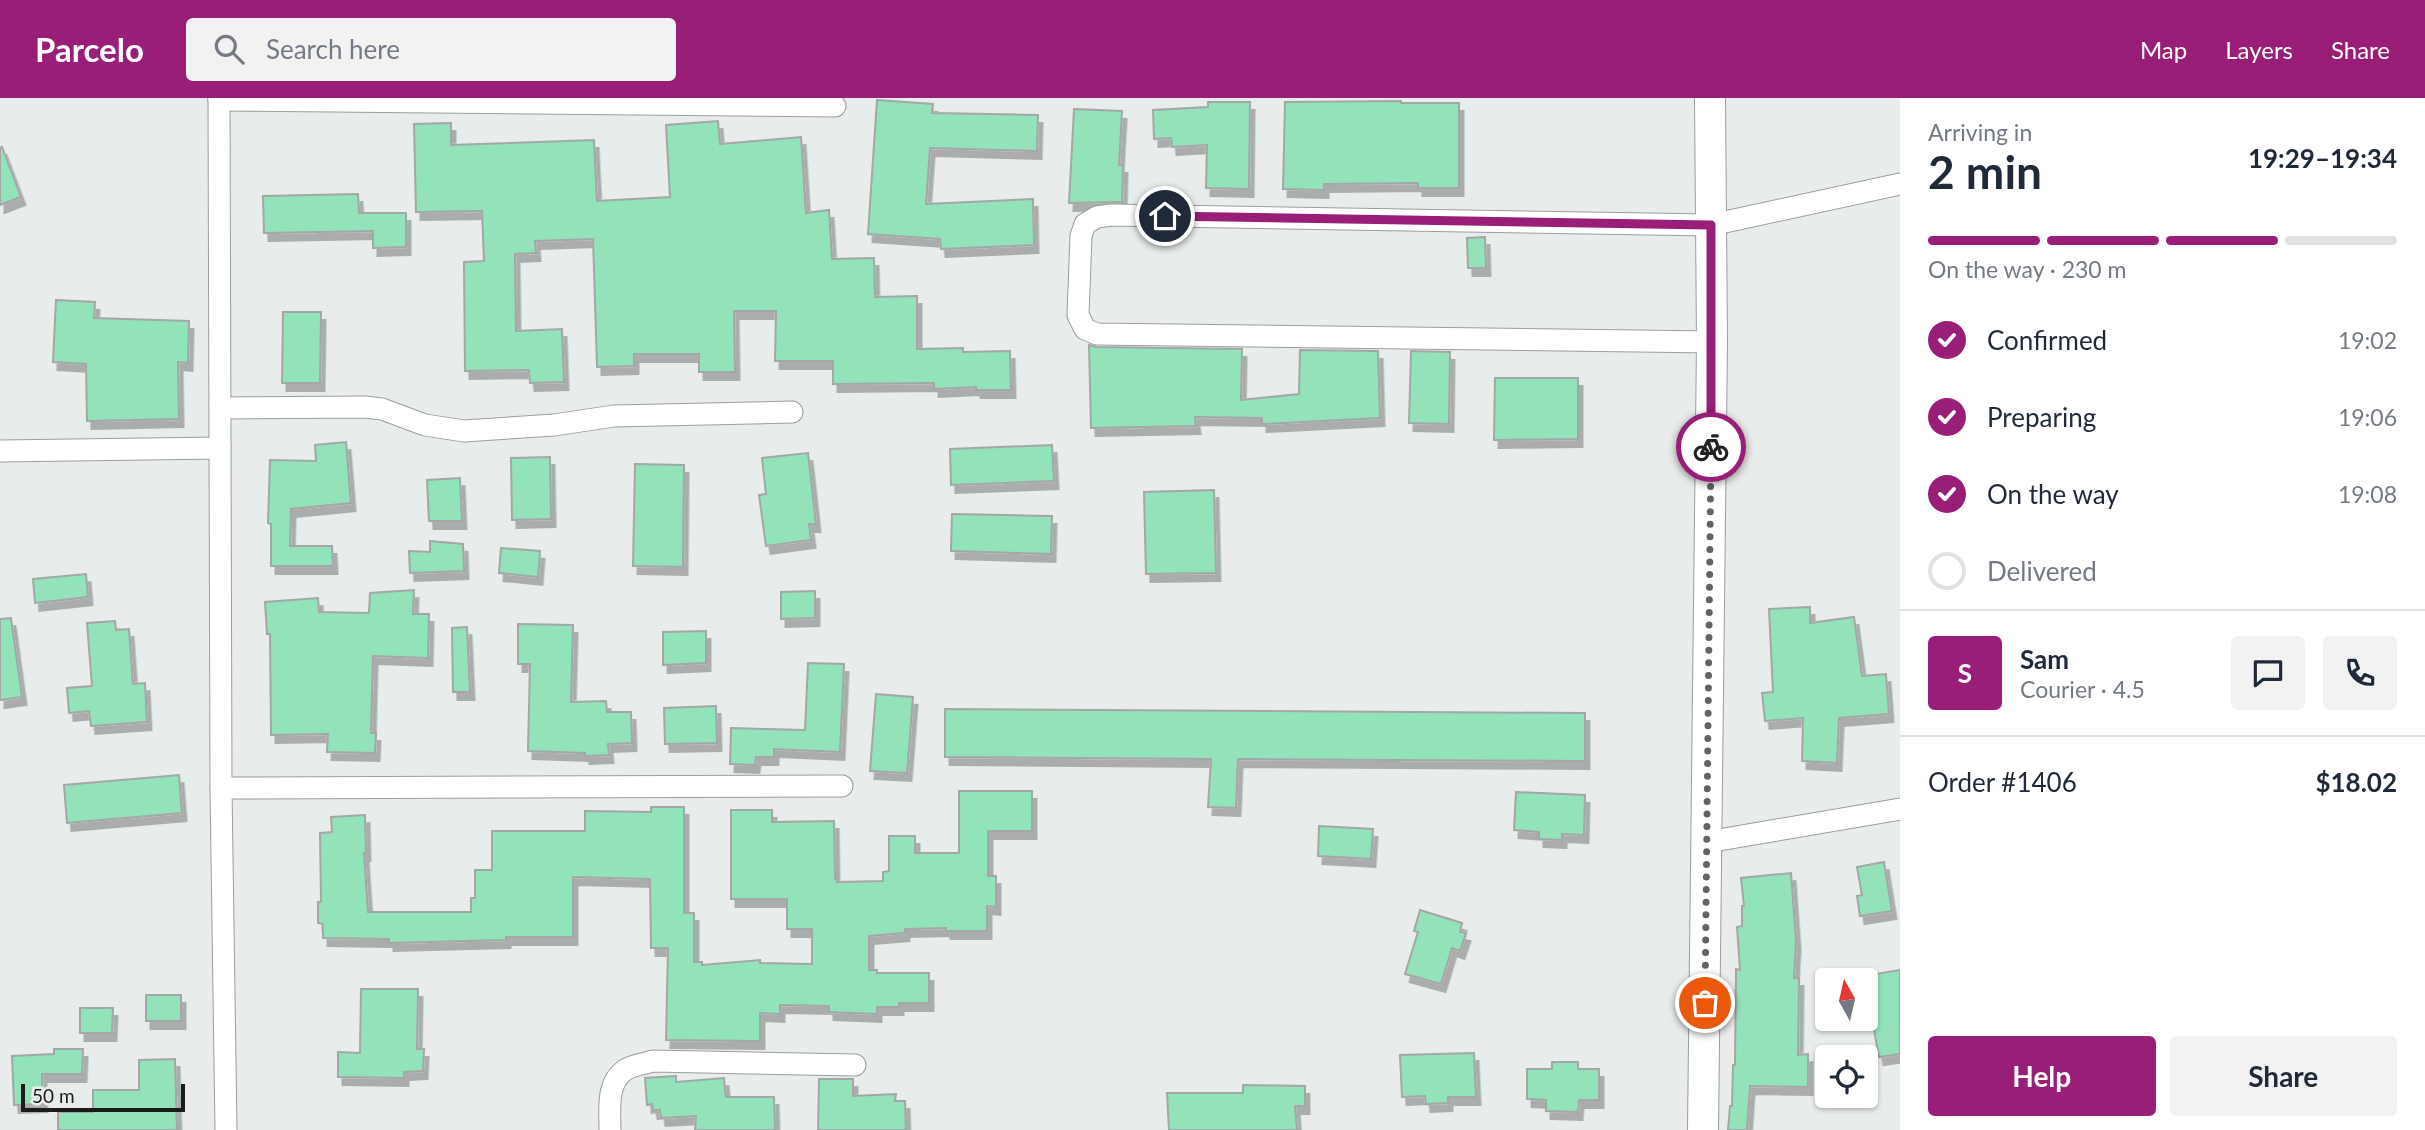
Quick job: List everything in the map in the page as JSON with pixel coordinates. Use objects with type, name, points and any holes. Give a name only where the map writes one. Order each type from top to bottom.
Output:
[{"type":"street","points":[[1703,1130],[1712,342],[1710,98]]},
{"type":"street","points":[[226,1130],[221,788],[219,99],[835,106]]},
{"type":"street","points":[[1712,342],[1097,334],[1085,329],[1078,315],[1081,236],[1085,224],[1097,217],[1111,215],[1711,225],[1900,184]]},
{"type":"street","points":[[220,408],[365,407],[391,412],[425,425],[464,431],[554,425],[614,415],[792,412]]},
{"type":"street","points":[[0,451],[220,448]]},
{"type":"street","points":[[221,788],[842,786]]},
{"type":"street","points":[[1707,842],[1900,810]]},
{"type":"street","points":[[610,1130],[610,1098],[615,1080],[626,1068],[653,1061],[855,1065]]},
{"type":"building","points":[[877,100],[933,104],[932,113],[1038,115],[1037,151],[930,148],[926,204],[1033,199],[1034,245],[941,249],[940,239],[868,234]]},
{"type":"building","points":[[1208,102],[1250,102],[1249,189],[1206,188],[1207,145],[1172,147],[1171,138],[1154,139],[1153,110],[1208,107]]},
{"type":"building","points":[[1285,102],[1459,103],[1459,188],[1418,188],[1418,183],[1324,184],[1324,190],[1283,189]]},
{"type":"building","points":[[1074,109],[1122,111],[1119,165],[1123,165],[1122,202],[1069,203]]},
{"type":"building","points":[[718,121],[720,144],[801,137],[806,213],[829,210],[832,259],[874,258],[875,297],[917,296],[917,349],[1010,351],[1011,390],[976,390],[976,387],[934,389],[934,383],[833,384],[833,361],[775,361],[776,311],[734,311],[735,372],[699,372],[699,354],[634,354],[634,366],[597,367],[593,239],[535,241],[536,253],[515,254],[516,331],[562,329],[564,382],[530,383],[529,370],[465,371],[464,262],[484,261],[482,211],[416,212],[414,124],[451,123],[451,145],[594,140],[597,201],[670,197],[666,125]]},
{"type":"building","points":[[2,147],[21,197],[0,205],[0,148]]},
{"type":"building","points":[[358,194],[359,213],[406,213],[406,247],[373,248],[373,231],[264,233],[263,196]]},
{"type":"building","points":[[1485,237],[1486,268],[1468,268],[1467,238]]},
{"type":"building","points":[[56,300],[95,302],[94,318],[189,321],[188,363],[178,362],[179,419],[87,421],[86,364],[53,362]]},
{"type":"building","points":[[283,312],[321,312],[320,383],[282,383]]},
{"type":"building","points":[[1089,345],[1242,349],[1241,400],[1299,394],[1300,350],[1378,351],[1380,418],[1262,424],[1262,418],[1195,417],[1196,426],[1091,428]]},
{"type":"building","points":[[1411,351],[1450,352],[1449,424],[1409,423]]},
{"type":"building","points":[[1495,378],[1578,378],[1578,439],[1494,440]]},
{"type":"building","points":[[346,442],[351,503],[291,509],[290,546],[332,546],[333,566],[271,566],[271,524],[268,523],[270,460],[316,461],[315,445]]},
{"type":"building","points":[[1052,445],[1054,481],[951,485],[950,449]]},
{"type":"building","points":[[808,453],[816,524],[809,524],[811,540],[766,546],[759,495],[766,494],[762,458]]},
{"type":"building","points":[[550,457],[551,519],[512,520],[511,458]]},
{"type":"building","points":[[635,464],[684,465],[683,567],[633,566]]},
{"type":"building","points":[[460,478],[462,521],[429,521],[427,480]]},
{"type":"building","points":[[1214,490],[1216,573],[1146,574],[1144,492]]},
{"type":"building","points":[[952,514],[1052,516],[1051,554],[951,551]]},
{"type":"building","points":[[430,541],[463,544],[464,571],[410,573],[409,551],[430,552]]},
{"type":"building","points":[[501,548],[540,551],[538,577],[499,573]]},
{"type":"building","points":[[86,574],[88,597],[35,603],[33,579]]},
{"type":"building","points":[[414,590],[413,614],[429,614],[428,658],[373,656],[371,733],[376,733],[375,753],[327,752],[328,734],[271,735],[270,634],[267,634],[265,602],[318,598],[319,612],[369,613],[370,593]]},
{"type":"building","points":[[815,591],[815,618],[781,619],[781,592]]},
{"type":"building","points":[[1810,607],[1810,623],[1854,617],[1862,676],[1886,674],[1889,714],[1839,718],[1837,763],[1802,761],[1803,718],[1765,721],[1762,693],[1773,692],[1769,609]]},
{"type":"building","points":[[11,618],[22,697],[0,700],[0,619]]},
{"type":"building","points":[[115,621],[116,630],[129,629],[133,684],[145,683],[147,722],[91,726],[89,711],[69,713],[67,688],[92,686],[87,623]]},
{"type":"building","points":[[518,624],[573,625],[571,702],[606,701],[607,712],[631,712],[632,743],[608,744],[609,755],[585,756],[585,753],[528,751],[530,664],[518,664]]},
{"type":"building","points":[[467,627],[470,692],[453,692],[452,628]]},
{"type":"building","points":[[706,631],[706,663],[663,665],[663,632]]},
{"type":"building","points":[[808,663],[844,664],[840,752],[774,749],[774,757],[756,757],[755,765],[730,764],[731,728],[805,730]]},
{"type":"building","points":[[876,694],[913,697],[907,773],[870,771]]},
{"type":"building","points":[[716,706],[717,743],[665,744],[664,708]]},
{"type":"building","points":[[945,709],[1585,713],[1585,761],[1238,759],[1236,808],[1208,807],[1211,759],[945,757]]},
{"type":"building","points":[[179,775],[182,813],[67,823],[64,785]]},
{"type":"building","points":[[959,791],[1032,791],[1032,831],[988,831],[988,876],[996,876],[996,907],[987,906],[987,931],[905,929],[905,933],[869,936],[869,970],[877,970],[877,973],[929,973],[929,1003],[899,1003],[899,1007],[877,1007],[877,1014],[829,1012],[829,1006],[780,1005],[780,1014],[760,1013],[760,1041],[666,1040],[668,948],[651,948],[650,879],[573,877],[573,937],[506,937],[506,940],[389,943],[389,939],[323,938],[323,924],[318,923],[318,902],[321,902],[320,833],[332,832],[331,817],[365,815],[364,853],[368,912],[471,912],[471,898],[475,898],[475,870],[492,870],[492,831],[585,831],[585,811],[651,812],[651,807],[684,807],[684,913],[694,913],[694,962],[702,962],[702,965],[760,960],[760,963],[812,964],[812,929],[787,929],[787,899],[731,899],[731,810],[772,810],[772,822],[834,821],[837,882],[883,881],[883,872],[889,871],[889,836],[915,836],[915,853],[959,853]]},
{"type":"building","points":[[1516,792],[1585,795],[1584,835],[1562,834],[1562,840],[1539,839],[1539,832],[1514,830]]},
{"type":"building","points":[[1319,826],[1373,829],[1371,859],[1318,856]]},
{"type":"building","points":[[1884,862],[1892,911],[1860,916],[1857,896],[1862,895],[1857,867]]},
{"type":"building","points":[[1791,873],[1796,941],[1794,978],[1799,978],[1798,1055],[1808,1054],[1808,1087],[1750,1086],[1747,1130],[1728,1130],[1735,1065],[1736,969],[1740,970],[1737,927],[1742,926],[1744,906],[1741,878]]},
{"type":"building","points":[[1420,910],[1462,923],[1460,932],[1466,933],[1460,951],[1452,948],[1441,984],[1405,974],[1418,932],[1414,931]]},
{"type":"building","points":[[1900,970],[1900,1054],[1879,1057],[1874,1031],[1878,1031],[1878,974]]},
{"type":"building","points":[[361,989],[418,989],[417,1049],[424,1049],[423,1071],[404,1072],[404,1078],[338,1077],[338,1052],[360,1053]]},
{"type":"building","points":[[146,995],[181,995],[181,1021],[146,1021]]},
{"type":"building","points":[[80,1008],[113,1008],[112,1033],[80,1033]]},
{"type":"building","points":[[54,1049],[83,1049],[82,1074],[42,1074],[43,1104],[14,1105],[12,1056],[54,1054]]},
{"type":"building","points":[[1474,1053],[1476,1097],[1448,1097],[1448,1103],[1426,1104],[1425,1096],[1402,1097],[1400,1055]]},
{"type":"building","points":[[175,1059],[177,1130],[58,1130],[58,1112],[93,1112],[93,1090],[139,1090],[139,1060]]},
{"type":"building","points":[[1552,1062],[1578,1062],[1578,1069],[1599,1069],[1599,1100],[1579,1100],[1578,1112],[1546,1111],[1546,1100],[1527,1099],[1527,1069],[1552,1069]]},
{"type":"building","points":[[676,1076],[676,1082],[724,1078],[726,1097],[774,1097],[775,1130],[695,1130],[696,1116],[661,1118],[660,1110],[653,1111],[652,1104],[647,1105],[645,1078]]},
{"type":"building","points":[[819,1079],[853,1079],[853,1096],[896,1094],[895,1101],[905,1101],[906,1130],[818,1130]]},
{"type":"building","points":[[1243,1085],[1305,1086],[1305,1106],[1295,1106],[1297,1130],[1169,1130],[1167,1093],[1243,1093]]},
{"type":"way so far","points":[[1705,1003],[1711,447]]},
{"type":"route","points":[[1165,216],[1711,225],[1711,447]]}]
